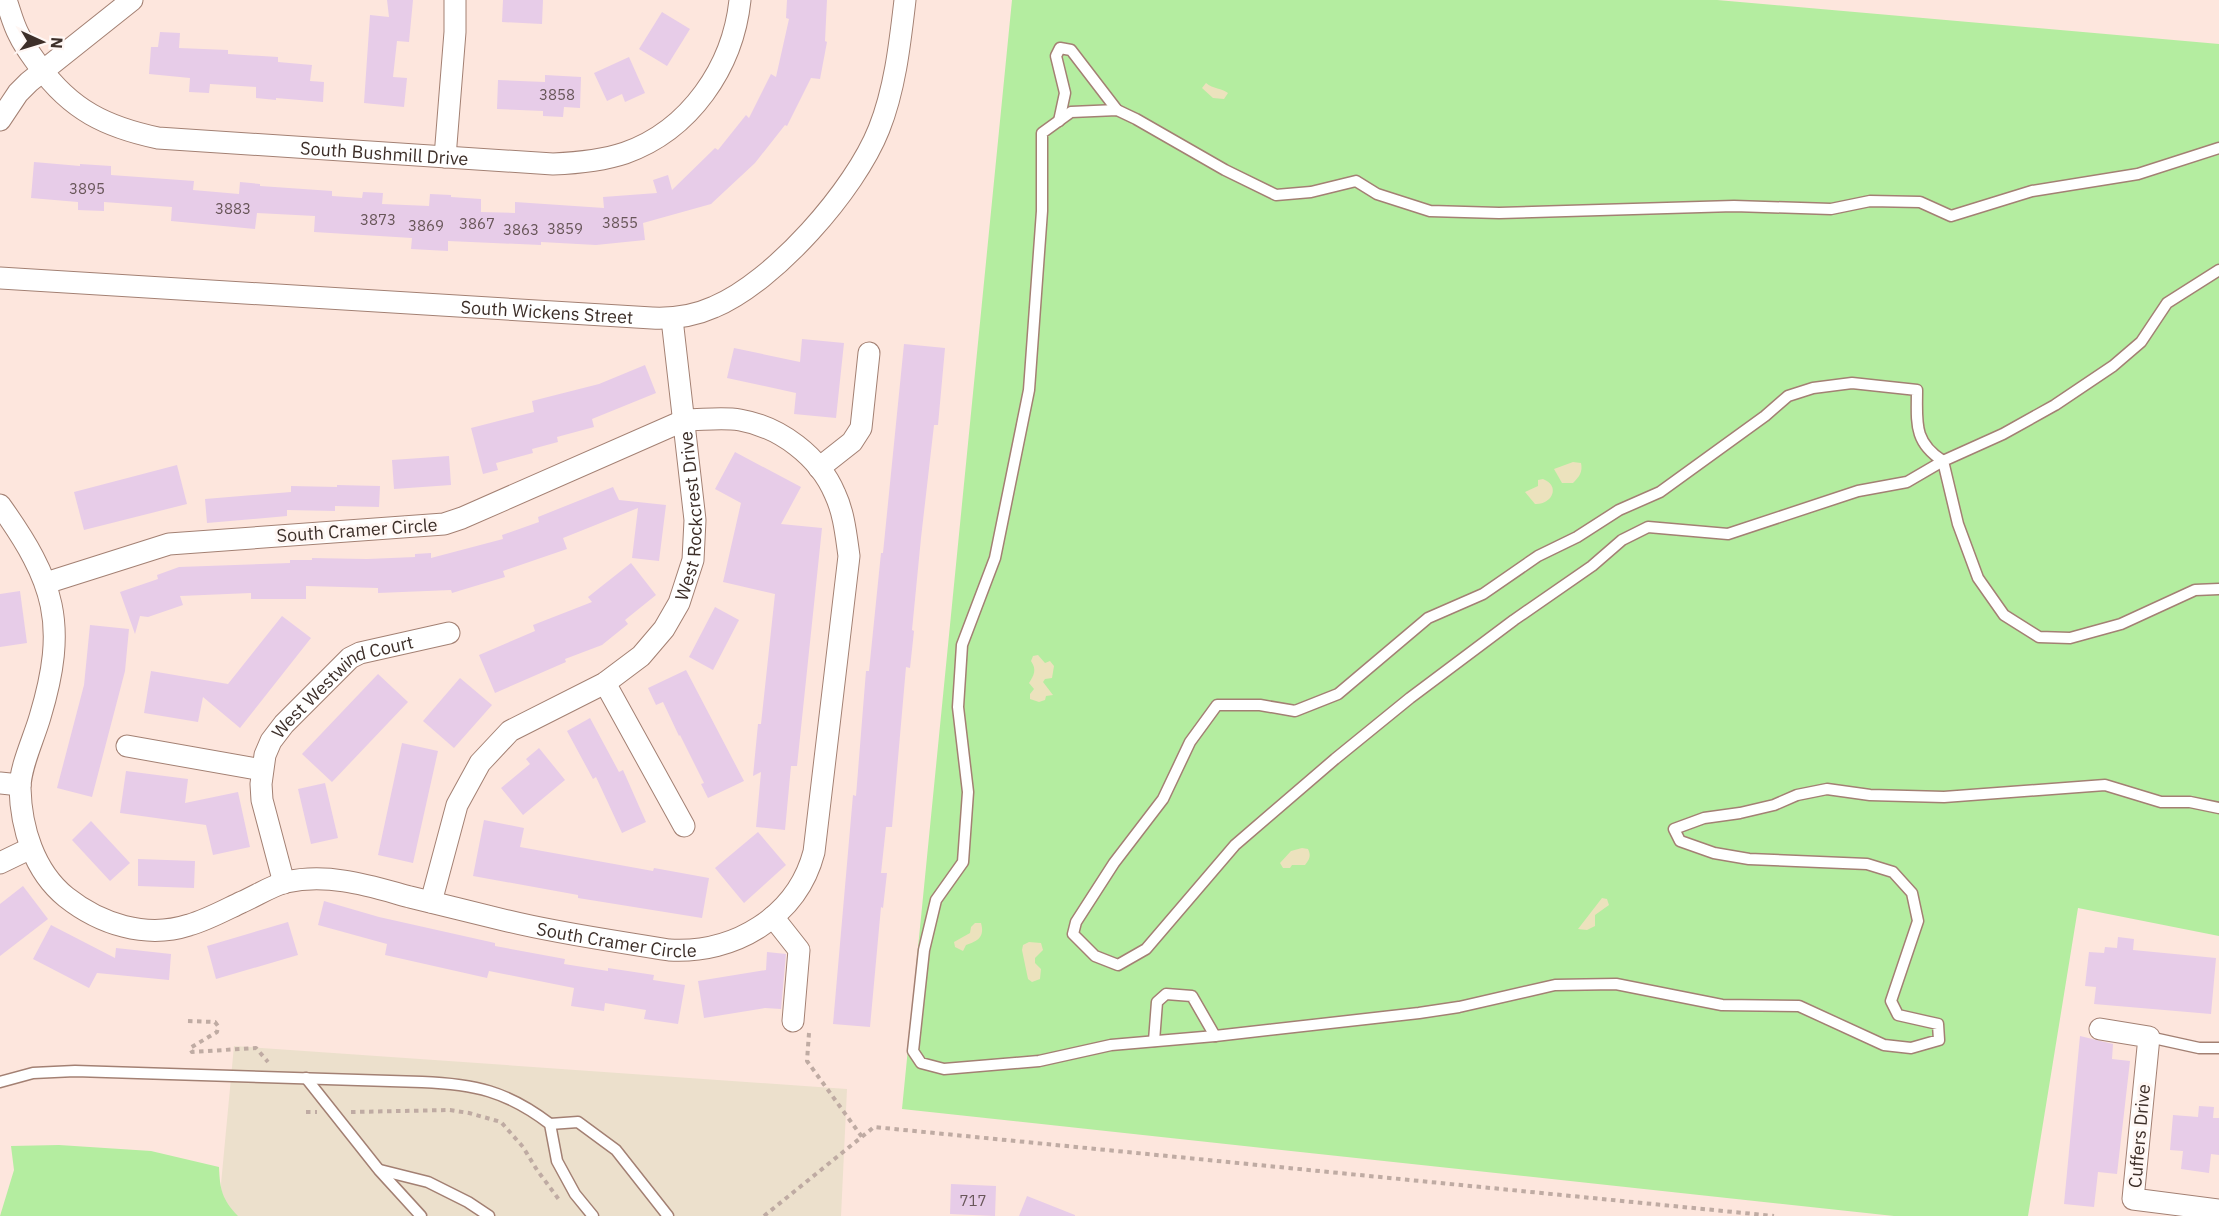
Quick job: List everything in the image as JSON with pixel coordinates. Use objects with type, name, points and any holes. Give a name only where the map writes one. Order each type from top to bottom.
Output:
[{"type":"street","name":"South Bushmill Drive","points":[[6,0],[18,34],[42,70],[61,93],[80,108],[118,128],[158,138],[553,164],[579,163],[610,157],[648,143],[682,119],[709,87],[729,48],[740,0]]},
{"type":"street","points":[[0,120],[18,93],[42,70],[132,0]]},
{"type":"street","points":[[445,157],[455,32],[455,0]]},
{"type":"street","name":"South Wickens Street","points":[[0,278],[672,319],[713,308],[744,291],[807,235],[835,203],[857,170],[879,130],[900,47],[905,0]]},
{"type":"street","name":"West Rockcrest Drive","points":[[431,902],[457,805],[480,763],[510,731],[605,683],[633,662],[653,644],[672,616],[689,576],[693,560],[695,520],[672,319]]},
{"type":"street","points":[[819,468],[852,442],[861,428],[869,353]]},
{"type":"street","name":"South Cramer Circle","points":[[0,505],[26,542],[46,584],[53,616],[55,654],[40,716],[10,784],[23,817],[31,848],[40,867],[50,881],[74,903],[103,919],[120,926],[141,930],[175,929],[191,925],[284,883],[302,880],[343,881],[533,927],[676,951],[698,950],[728,943],[760,928],[773,917],[804,881],[814,852],[849,556],[844,522],[835,493],[819,468],[795,444],[756,424],[740,420],[685,420],[444,524],[169,544],[46,584]]},
{"type":"street","name":"West Westwind Court","points":[[284,883],[262,800],[262,770],[265,755],[278,732],[350,658],[360,652],[449,633]]},
{"type":"street","points":[[605,683],[684,826]]},
{"type":"street","points":[[127,746],[262,770]]},
{"type":"street","points":[[0,863],[31,848]]},
{"type":"street","points":[[773,917],[799,951],[793,1021]]},
{"type":"street","points":[[2100,1029],[2149,1037]]},
{"type":"street","name":"Cuffers Drive","points":[[2149,1037],[2133,1199],[2219,1210]]},
{"type":"lane","points":[[1059,121],[1065,93],[1056,56],[1060,48],[1071,50],[1117,110],[1225,170],[1276,195],[1311,192],[1356,181],[1377,194],[1430,210],[1499,213],[1734,206],[1831,209],[1870,201],[1920,202],[1951,216],[2032,190],[2138,174],[2219,148]]},
{"type":"lane","points":[[1117,110],[1071,112],[1042,133],[1042,212],[1029,390],[995,558],[962,645],[958,707],[968,792],[963,862],[936,900],[924,950],[914,1052],[921,1062],[944,1069],[1039,1061],[1111,1045],[1419,1013],[1459,1007],[1555,985],[1616,984],[1722,1005],[1799,1006],[1884,1045],[1911,1048],[1939,1040],[1938,1024],[1898,1015],[1891,1001],[1918,921],[1912,893],[1893,872],[1867,864],[1749,859],[1714,853],[1680,841],[1674,829],[1704,818],[1774,805],[1797,795],[1827,789],[1870,795],[1944,797],[2105,785],[2161,802],[2190,802],[2219,808]]},
{"type":"lane","points":[[2219,270],[2167,303],[2141,342],[2113,366],[2003,434],[1943,461],[1907,482],[1858,491],[1728,534],[1648,527],[1622,540],[1592,566],[1514,620],[1410,698],[1290,797],[1235,845],[1146,949],[1118,965],[1095,956],[1073,934],[1076,922],[1114,862],[1163,799],[1190,742],[1217,705],[1260,705],[1295,711],[1338,694],[1428,618],[1483,594],[1538,555],[1577,537],[1619,510],[1660,492],[1765,416],[1788,396],[1813,388],[1852,383],[1917,390],[1917,429],[1930,453],[1943,461],[1958,524],[1978,578],[2004,615],[2039,637],[2070,638],[2121,624],[2195,590],[2219,589]]},
{"type":"lane","points":[[1154,1041],[1157,1002],[1166,994],[1192,996],[1215,1036]]},
{"type":"lane","points":[[2149,1037],[2199,1048],[2219,1048]]},
{"type":"lane","points":[[0,1082],[33,1073],[75,1071],[442,1083],[472,1086],[505,1095],[549,1124],[578,1122],[616,1150],[668,1216]]},
{"type":"lane","points":[[306,1078],[379,1170],[421,1216]]},
{"type":"lane","points":[[549,1124],[557,1161],[574,1194],[593,1216]]},
{"type":"lane","points":[[379,1170],[428,1182],[468,1202],[489,1216]]},
{"type":"path","points":[[793,1021],[810,1017],[807,1061],[862,1137]]},
{"type":"path","points":[[188,1021],[215,1022],[218,1026],[217,1032],[190,1048],[192,1052],[256,1048],[268,1062]]},
{"type":"path","points":[[306,1112],[450,1110],[501,1122],[523,1147],[565,1207]]},
{"type":"path","points":[[764,1216],[874,1127],[1774,1216]]},
{"type":"shaded area","points":[[234,1046],[847,1089],[841,1216],[218,1216]]},
{"type":"green space","points":[[1012,0],[1717,0],[2219,44],[2219,936],[2078,908],[2028,1216],[1894,1216],[902,1109]]},
{"type":"green space","points":[[59,1145],[151,1151],[219,1167],[223,1194],[238,1216],[0,1216],[14,1170],[11,1146]]},
{"type":"sand","points":[[1206,83],[1228,93],[1224,99],[1213,98],[1202,88]]},
{"type":"sand","points":[[1573,462],[1581,463],[1580,474],[1573,483],[1562,483],[1554,469]]},
{"type":"sand","points":[[1543,479],[1552,486],[1552,494],[1546,502],[1535,504],[1525,492],[1538,486],[1538,480]]},
{"type":"sand","points":[[1038,655],[1045,663],[1050,661],[1054,666],[1052,678],[1045,679],[1043,682],[1053,695],[1046,696],[1045,700],[1039,702],[1030,699],[1030,694],[1034,689],[1029,683],[1034,672],[1031,661],[1033,656]]},
{"type":"sand","points":[[1308,849],[1310,853],[1305,865],[1283,868],[1280,863],[1291,851]]},
{"type":"sand","points":[[1602,898],[1607,899],[1609,905],[1595,915],[1595,926],[1587,930],[1578,929]]},
{"type":"sand","points":[[975,923],[981,923],[980,938],[966,945],[963,951],[955,947],[954,942],[970,933]]},
{"type":"sand","points":[[1029,942],[1041,943],[1043,950],[1035,958],[1035,963],[1041,969],[1040,979],[1032,982],[1028,979],[1022,950],[1023,945]]},
{"type":"building","points":[[387,0],[413,0],[409,42],[397,41],[393,77],[407,78],[404,107],[364,103],[370,15],[389,17]]},
{"type":"building","points":[[503,0],[543,0],[542,24],[502,22]]},
{"type":"building","points":[[787,0],[827,0],[825,41],[827,42],[820,79],[811,78],[787,126],[785,125],[755,163],[711,204],[643,223],[645,240],[596,245],[448,241],[448,251],[411,249],[412,238],[314,232],[315,216],[257,213],[255,229],[171,221],[172,207],[104,202],[104,211],[78,210],[78,202],[31,198],[34,162],[111,166],[111,175],[194,181],[193,190],[239,194],[240,182],[260,184],[260,186],[332,191],[332,196],[362,198],[363,192],[383,193],[382,204],[429,206],[430,194],[451,195],[451,197],[481,199],[481,212],[515,213],[515,202],[604,208],[603,197],[657,193],[653,180],[668,175],[672,190],[715,148],[718,150],[746,115],[749,118],[771,74],[776,77],[789,19],[786,18]]},
{"type":"building","points":[[662,12],[690,29],[667,66],[639,49]]},
{"type":"building","points":[[160,32],[180,33],[179,48],[228,50],[228,54],[278,57],[278,62],[312,65],[310,81],[324,82],[323,102],[256,98],[256,87],[210,84],[209,93],[189,92],[190,78],[149,74],[151,47],[158,47]]},
{"type":"building","points":[[629,57],[645,93],[625,102],[622,94],[607,101],[594,73]]},
{"type":"building","points":[[545,75],[581,77],[580,108],[564,107],[563,117],[543,116],[543,111],[497,109],[498,80],[545,82]]},
{"type":"building","points":[[802,339],[844,343],[836,418],[794,414],[796,393],[727,378],[734,348],[800,362]]},
{"type":"building","points":[[904,344],[945,348],[938,425],[934,425],[921,538],[910,668],[906,667],[892,827],[886,827],[881,873],[887,873],[883,908],[881,907],[870,1027],[833,1024],[853,795],[856,796],[866,671],[869,671],[881,553],[883,553]]},
{"type":"building","points":[[645,365],[656,393],[592,419],[594,427],[557,437],[558,442],[532,449],[533,453],[496,463],[498,470],[483,474],[471,428],[534,412],[532,401],[599,384]]},
{"type":"building","points":[[735,452],[801,487],[781,524],[822,528],[797,766],[791,766],[785,830],[756,827],[761,772],[753,776],[775,594],[723,582],[741,503],[715,489]]},
{"type":"building","points":[[449,456],[451,485],[394,489],[392,460]]},
{"type":"building","points":[[177,465],[187,504],[84,530],[74,492]]},
{"type":"building","points":[[337,485],[380,486],[379,507],[335,506],[335,511],[287,510],[287,516],[207,523],[205,499],[291,492],[291,486],[337,487]]},
{"type":"building","points":[[613,487],[619,500],[666,505],[659,561],[632,558],[638,508],[563,538],[567,549],[503,571],[505,577],[452,593],[451,590],[378,593],[378,588],[306,586],[306,599],[251,599],[251,593],[180,596],[183,605],[148,617],[140,616],[135,634],[120,592],[158,579],[157,575],[179,567],[290,563],[290,560],[312,560],[312,558],[415,557],[415,554],[431,553],[431,558],[503,539],[502,535],[539,522],[538,517]]},
{"type":"building","points":[[631,563],[656,595],[625,620],[628,624],[602,645],[565,659],[566,662],[495,693],[479,655],[535,631],[533,625],[592,602],[588,597]]},
{"type":"building","points":[[20,591],[27,643],[0,647],[0,594]]},
{"type":"building","points":[[715,607],[739,620],[713,670],[689,657]]},
{"type":"building","points":[[282,616],[311,638],[240,728],[203,697],[198,722],[144,713],[151,671],[228,684]]},
{"type":"building","points":[[90,625],[129,629],[125,671],[92,797],[57,788],[84,685]]},
{"type":"building","points":[[686,670],[744,781],[708,798],[701,784],[704,783],[663,702],[656,705],[648,688]]},
{"type":"building","points":[[378,674],[408,702],[332,782],[302,754]]},
{"type":"building","points":[[460,678],[492,705],[454,748],[423,721]]},
{"type":"building","points":[[590,718],[619,772],[623,770],[646,822],[622,833],[596,777],[593,779],[567,731]]},
{"type":"building","points":[[402,743],[438,751],[413,863],[378,855]]},
{"type":"building","points":[[539,748],[565,780],[523,815],[501,788],[530,764],[526,759]]},
{"type":"building","points":[[126,771],[188,779],[185,803],[238,792],[250,847],[213,855],[206,825],[120,813]]},
{"type":"building","points":[[325,783],[338,838],[311,844],[298,789]]},
{"type":"building","points":[[484,820],[524,828],[520,847],[653,871],[654,868],[709,878],[702,918],[578,898],[578,895],[473,876]]},
{"type":"building","points":[[91,821],[130,863],[110,881],[72,840]]},
{"type":"building","points":[[758,832],[786,865],[744,903],[715,868]]},
{"type":"building","points":[[138,859],[195,861],[194,888],[138,886]]},
{"type":"building","points":[[23,886],[48,919],[0,956],[0,904]]},
{"type":"building","points":[[324,901],[379,917],[495,943],[495,946],[565,959],[564,964],[654,975],[653,980],[685,985],[678,1024],[644,1019],[646,1010],[605,1003],[604,1011],[571,1006],[574,988],[489,971],[487,978],[385,955],[387,944],[318,925]]},
{"type":"building","points":[[288,922],[298,955],[216,979],[207,946]]},
{"type":"building","points":[[51,925],[115,958],[116,948],[171,954],[169,980],[97,973],[89,988],[33,959]]},
{"type":"building","points":[[2118,937],[2134,939],[2133,950],[2216,958],[2211,1014],[2094,1004],[2096,987],[2085,986],[2089,952],[2104,953],[2105,947],[2117,948]]},
{"type":"building","points":[[767,952],[786,954],[781,1009],[765,1008],[704,1018],[698,981],[766,970]]},
{"type":"building","points":[[2080,1036],[2113,1044],[2112,1059],[2130,1061],[2117,1174],[2098,1172],[2094,1207],[2064,1204]]},
{"type":"building","points":[[2199,1106],[2214,1107],[2213,1118],[2219,1118],[2219,1155],[2211,1154],[2209,1173],[2181,1169],[2183,1151],[2170,1150],[2173,1115],[2198,1117]]},
{"type":"building","points":[[951,1184],[996,1186],[995,1216],[950,1214]]},
{"type":"building","points":[[1027,1196],[1075,1215],[1075,1216],[1019,1216]]}]
